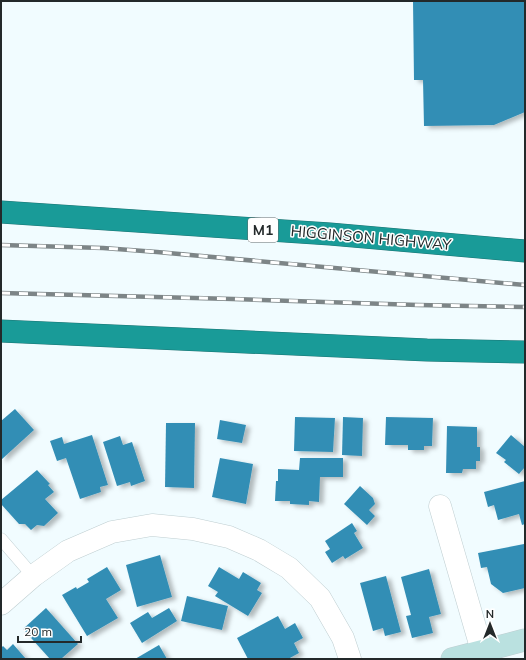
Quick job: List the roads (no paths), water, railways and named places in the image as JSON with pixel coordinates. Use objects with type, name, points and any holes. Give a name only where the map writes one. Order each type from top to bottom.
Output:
[{"type":"highway","name":"HIGGINSON HIGHWAY","points":[[1,212],[330,234],[525,251]]},
{"type":"highway","points":[[1,331],[404,349],[525,352]]},
{"type":"street","points":[[440,506],[482,651]]},
{"type":"street","points":[[1,604],[33,576],[68,551],[112,532],[152,525],[193,529],[229,537],[260,550],[289,568],[320,598],[343,638],[350,659]]},
{"type":"street","points":[[452,659],[525,640]]},
{"type":"lane","points":[[1,539],[33,576]]},
{"type":"railway","points":[[1,245],[103,248],[157,252],[525,285]]},
{"type":"railway","points":[[1,293],[525,307]]}]
